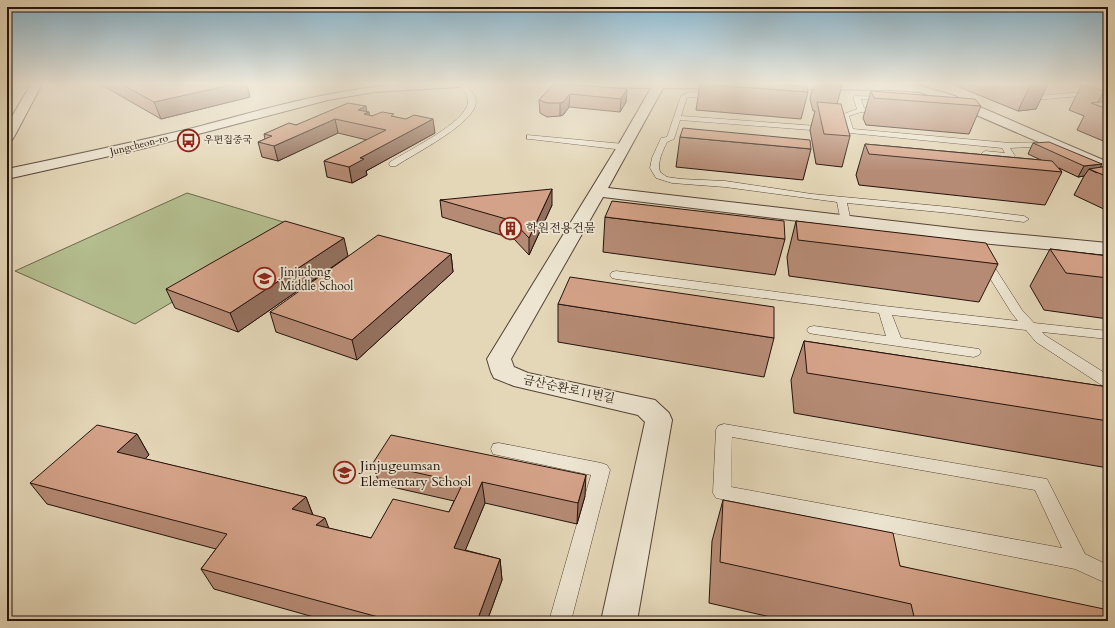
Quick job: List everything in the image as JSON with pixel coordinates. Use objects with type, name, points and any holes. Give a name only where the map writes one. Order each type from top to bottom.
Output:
[{"type":"street","points":[[8,133],[19,113]]},
{"type":"street","name":"Jungcheon-ro","points":[[7,174],[141,145],[264,113]]},
{"type":"street","name":"금산순환로11번길","points":[[619,621],[659,420],[646,407],[523,380],[503,372],[499,359],[643,113]]},
{"type":"street","points":[[983,113],[1108,167]]},
{"type":"street","points":[[598,192],[970,236],[1108,249]]},
{"type":"lane","points":[[393,164],[459,123],[468,113]]},
{"type":"lane","points":[[678,113],[677,118],[678,128],[673,139],[664,140],[654,164],[655,172],[667,180],[723,184],[794,195],[915,206],[1024,219]]},
{"type":"lane","points":[[850,113],[845,115],[850,131]]},
{"type":"lane","points":[[677,118],[850,131],[861,137],[1004,145],[1052,144]]},
{"type":"lane","points":[[782,133],[789,127]]},
{"type":"lane","points":[[530,137],[624,147]]},
{"type":"lane","points":[[985,154],[1011,156],[1004,145]]},
{"type":"lane","points":[[842,199],[846,222]]},
{"type":"lane","points":[[970,236],[1017,312],[1041,339],[1108,382]]},
{"type":"lane","points":[[616,275],[884,310],[1108,335]]},
{"type":"lane","points":[[884,310],[895,341]]},
{"type":"lane","points":[[814,330],[974,352]]},
{"type":"lane","points":[[1078,560],[1042,484],[724,430],[722,493],[1078,560],[1108,575]]},
{"type":"lane","points":[[499,449],[601,470],[560,621]]},
{"type":"green space","points":[[187,193],[300,227],[135,324],[15,271]]},
{"type":"building","points":[[324,113],[366,113],[364,114],[372,116],[379,113],[390,113],[394,114],[391,116],[406,119],[414,115],[433,119],[360,158],[364,159],[349,167],[324,161],[386,130],[335,119],[274,146],[258,142],[272,136],[264,134],[289,123],[296,125]]},
{"type":"building","points":[[819,113],[844,113],[850,136],[824,134]]},
{"type":"building","points":[[683,128],[810,140],[811,149],[680,137]]},
{"type":"building","points":[[1049,142],[1102,164],[1084,166],[1033,143]]},
{"type":"building","points":[[865,144],[1052,161],[1062,172],[869,154]]},
{"type":"building","points":[[1108,166],[1108,177],[1089,169]]},
{"type":"building","points":[[552,189],[529,238],[513,221],[440,200]]},
{"type":"building","points":[[612,201],[784,221],[785,239],[605,217]]},
{"type":"building","points":[[285,221],[344,238],[230,313],[166,289]]},
{"type":"building","points":[[796,221],[986,243],[998,264],[798,240]]},
{"type":"building","points":[[378,235],[451,254],[352,340],[270,312]]},
{"type":"building","points":[[1050,249],[1108,256],[1108,278],[1066,273]]},
{"type":"building","points":[[570,277],[774,307],[774,338],[558,304]]},
{"type":"building","points":[[804,341],[1108,387],[1108,421],[807,373]]},
{"type":"building","points":[[97,425],[137,434],[117,452],[306,497],[292,509],[325,518],[316,525],[371,538],[393,499],[449,512],[463,483],[373,463],[391,435],[586,475],[578,503],[482,482],[454,548],[500,559],[477,621],[393,621],[201,569],[227,534],[30,483]]},
{"type":"building","points":[[723,500],[893,533],[900,566],[1104,609],[1108,621],[915,621],[911,604],[720,562]]},
{"type":"place","name":"우편집중국","points":[[188,140]]},
{"type":"place","name":"학원전용건물","points":[[510,228]]},
{"type":"place","name":"Jinjudong Middle School","points":[[265,279]]},
{"type":"place","name":"Jinjugeumsan Elementary School","points":[[345,473]]}]
